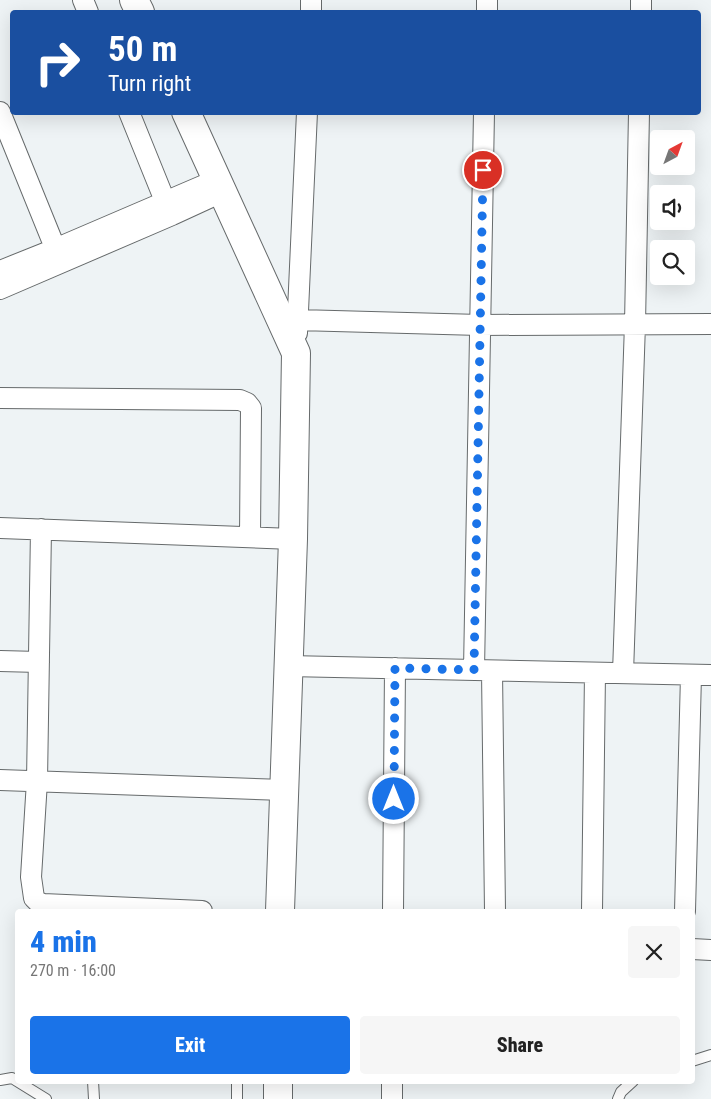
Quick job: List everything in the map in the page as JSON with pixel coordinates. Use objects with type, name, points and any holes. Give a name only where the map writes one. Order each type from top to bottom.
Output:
[{"type":"street","points":[[0,112],[58,256]]},
{"type":"street","points":[[130,115],[165,201]]},
{"type":"street","points":[[187,115],[296,353]]},
{"type":"street","points":[[280,909],[293,539],[296,353],[306,115]]},
{"type":"street","points":[[484,115],[480,325],[483,670],[495,909]]},
{"type":"street","points":[[623,673],[635,324],[639,115]]},
{"type":"street","points":[[0,271],[58,256],[172,215],[219,186]]},
{"type":"street","points":[[0,289],[58,256],[165,201],[219,186]]},
{"type":"street","points":[[298,320],[480,325],[711,324]]},
{"type":"street","points":[[0,398],[240,400],[247,403],[251,408],[250,537]]},
{"type":"street","points":[[0,528],[293,539]]},
{"type":"street","points":[[41,529],[38,781],[31,877],[34,898],[43,904],[157,909]]},
{"type":"street","points":[[0,661],[39,662]]},
{"type":"street","points":[[288,666],[711,675]]},
{"type":"street","points":[[393,909],[395,668]]},
{"type":"street","points":[[592,909],[594,673]]},
{"type":"street","points":[[685,909],[691,675]]},
{"type":"street","points":[[0,780],[284,790]]},
{"type":"street","points":[[695,949],[711,950]]},
{"type":"street","points":[[278,1084],[278,1099]]},
{"type":"street","points":[[392,1084],[392,1099]]},
{"type":"lane","points":[[695,1060],[711,1055]]},
{"type":"lane","points":[[0,1080],[12,1078],[15,1080]]},
{"type":"lane","points":[[22,1084],[46,1099]]},
{"type":"lane","points":[[93,1084],[94,1099]]},
{"type":"lane","points":[[237,1084],[237,1099]]},
{"type":"lane","points":[[618,1099],[621,1092],[630,1084]]},
{"type":"route","points":[[394,799],[395,668],[474,670],[483,170]]}]
